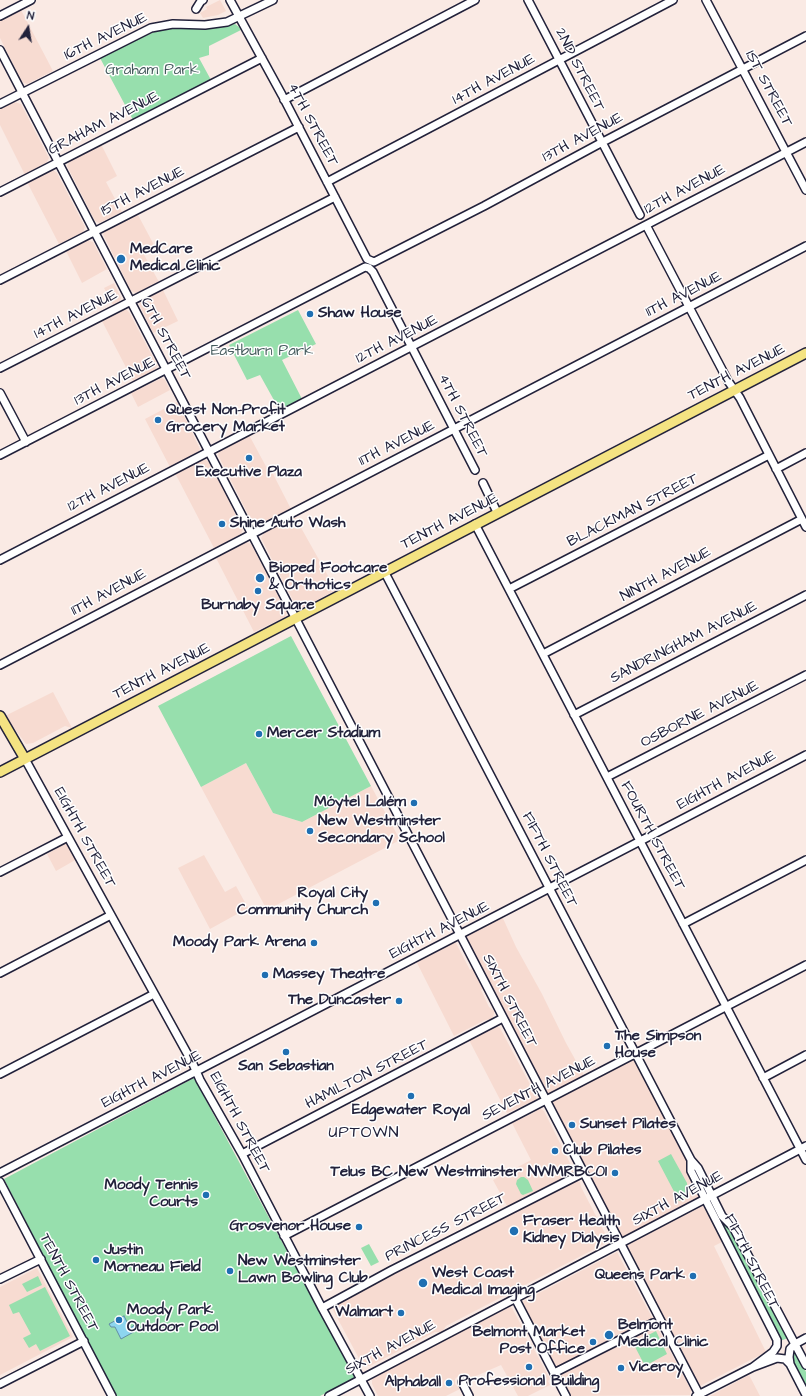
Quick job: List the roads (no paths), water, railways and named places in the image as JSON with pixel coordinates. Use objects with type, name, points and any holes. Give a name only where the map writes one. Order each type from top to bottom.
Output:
[{"type":"main road","name":"TENTH AVENUE","points":[[0,772],[384,571],[806,353]]},
{"type":"main road","points":[[0,716],[25,759]]},
{"type":"street","points":[[0,16],[31,0]]},
{"type":"street","points":[[196,9],[203,0]]},
{"type":"street","name":"4TH STREET","points":[[230,0],[299,128],[476,470]]},
{"type":"street","name":"16TH AVENUE","points":[[0,104],[150,28],[173,24],[212,24],[227,22],[273,0]]},
{"type":"street","points":[[284,100],[475,0]]},
{"type":"street","name":"2ND STREET","points":[[528,0],[640,215]]},
{"type":"street","name":"14TH AVENUE","points":[[327,182],[673,0]]},
{"type":"street","name":"1ST STREET","points":[[706,0],[806,190]]},
{"type":"street","name":"13TH AVENUE","points":[[0,455],[484,206],[602,142],[806,36]]},
{"type":"street","name":"6TH STREET","points":[[0,50],[295,618]]},
{"type":"street","name":"GRAHAM AVENUE","points":[[0,192],[262,58]]},
{"type":"street","name":"15TH AVENUE","points":[[0,280],[299,128]]},
{"type":"street","name":"12TH AVENUE","points":[[0,560],[806,142]]},
{"type":"street","name":"14TH AVENUE","points":[[0,368],[335,197]]},
{"type":"street","points":[[646,225],[728,381],[740,398],[806,527]]},
{"type":"street","name":"11TH AVENUE","points":[[0,665],[806,246]]},
{"type":"street","points":[[0,393],[26,442]]},
{"type":"street","points":[[776,469],[806,453]]},
{"type":"street","name":"BLACKMAN STREET","points":[[509,589],[769,455]]},
{"type":"street","points":[[483,483],[498,512]]},
{"type":"street","name":"NINTH AVENUE","points":[[543,654],[802,519]]},
{"type":"street","name":"FOURTH STREET","points":[[475,524],[763,1078],[803,1148],[806,1160]]},
{"type":"street","name":"FIFTH STREET","points":[[384,571],[691,1160],[698,1168],[722,1216],[733,1226],[806,1365]]},
{"type":"street","name":"SANDRINGHAM AVENUE","points":[[574,715],[806,595]]},
{"type":"street","name":"SIXTH STREET","points":[[295,618],[698,1395]]},
{"type":"street","name":"OSBORNE AVENUE","points":[[607,777],[806,675]]},
{"type":"street","name":"EIGHTH AVENUE","points":[[0,1173],[806,755]]},
{"type":"street","name":"EIGHTH STREET","points":[[25,759],[242,1154],[322,1308],[370,1396]]},
{"type":"street","points":[[0,872],[68,837]]},
{"type":"street","points":[[683,924],[806,860]]},
{"type":"street","points":[[0,974],[111,915]]},
{"type":"street","name":"SEVENTH AVENUE","points":[[284,1236],[806,965]]},
{"type":"street","points":[[0,1074],[154,994]]},
{"type":"street","name":"HAMILTON STREET","points":[[242,1154],[503,1018]]},
{"type":"street","points":[[763,1078],[806,1055]]},
{"type":"street","name":"SIXTH AVENUE","points":[[329,1396],[803,1148]]},
{"type":"street","name":"FIFTH STREET","points":[[691,1160],[691,1171],[777,1340],[777,1346],[773,1352],[753,1367]]},
{"type":"street","name":"PRINCESS STREET","points":[[322,1308],[392,1270],[583,1173]]},
{"type":"street","name":"TENTH STREET","points":[[0,1182],[112,1396]]},
{"type":"street","points":[[0,1279],[41,1259]]},
{"type":"street","points":[[515,1298],[566,1396]]},
{"type":"street","points":[[554,1373],[653,1323]]},
{"type":"street","points":[[790,1364],[790,1350],[795,1344],[806,1338]]},
{"type":"street","points":[[0,1384],[84,1341]]},
{"type":"street","points":[[698,1395],[753,1367],[777,1358],[785,1359],[790,1364],[806,1395]]},
{"type":"street","points":[[462,1382],[469,1396]]},
{"type":"water","points":[[124,1316],[130,1328],[136,1324],[139,1329],[121,1339],[115,1327],[111,1327],[109,1324]]},
{"type":"place","name":"MedCare Medical Clinic","points":[[121,259]]},
{"type":"place","name":"Shaw House","points":[[310,314]]},
{"type":"place","name":"Quest Non-Profit Grocery Market","points":[[158,420]]},
{"type":"place","name":"Executive Plaza","points":[[249,458]]},
{"type":"place","name":"Shine Auto Wash","points":[[222,524]]},
{"type":"place","name":"Bioped Footcare & Orthotics","points":[[260,578]]},
{"type":"place","name":"Burnaby Square","points":[[258,591]]},
{"type":"place","name":"Mercer Stadium","points":[[259,734]]},
{"type":"place","name":"Móytel Lalém","points":[[414,803]]},
{"type":"place","name":"New Westminster Secondary School","points":[[310,831]]},
{"type":"place","name":"Royal City Community Church","points":[[376,903]]},
{"type":"place","name":"Moody Park Arena","points":[[314,943]]},
{"type":"place","name":"Massey Theatre","points":[[265,975]]},
{"type":"place","name":"The Duncaster","points":[[399,1001]]},
{"type":"place","name":"The Simpson House","points":[[607,1046]]},
{"type":"place","name":"San Sebastian","points":[[286,1052]]},
{"type":"place","name":"Edgewater Royal","points":[[411,1096]]},
{"type":"place","name":"Sunset Pilates","points":[[572,1125]]},
{"type":"place","name":"Club Pilates","points":[[555,1151]]},
{"type":"place","name":"Telus BC New Westminster NWMRBC01","points":[[615,1173]]},
{"type":"place","name":"Moody Tennis Courts","points":[[206,1195]]},
{"type":"place","name":"Grosvenor House","points":[[359,1227]]},
{"type":"place","name":"Fraser Health Kidney Dialysis","points":[[514,1231]]},
{"type":"place","name":"Justin Morneau Field","points":[[96,1260]]},
{"type":"place","name":"New Westminster Lawn Bowling Club","points":[[230,1271]]},
{"type":"place","name":"Queens Park","points":[[693,1276]]},
{"type":"place","name":"West Coast Medical Imaging","points":[[423,1283]]},
{"type":"place","name":"Walmart","points":[[401,1313]]},
{"type":"place","name":"Moody Park Outdoor Pool","points":[[119,1320]]},
{"type":"place","name":"Belmont Medical Clinic","points":[[609,1335]]},
{"type":"place","name":"Belmont Market Post Office","points":[[593,1342]]},
{"type":"place","name":"Professional Building","points":[[529,1367]]},
{"type":"place","name":"Viceroy","points":[[621,1368]]},
{"type":"place","name":"Alphaball","points":[[449,1383]]},
{"type":"district","name":"UPTOWN","points":[[364,1134]]},
{"type":"park label","name":"Graham Park","points":[[152,71]]},
{"type":"park label","name":"Eastburn Park","points":[[262,352]]}]
